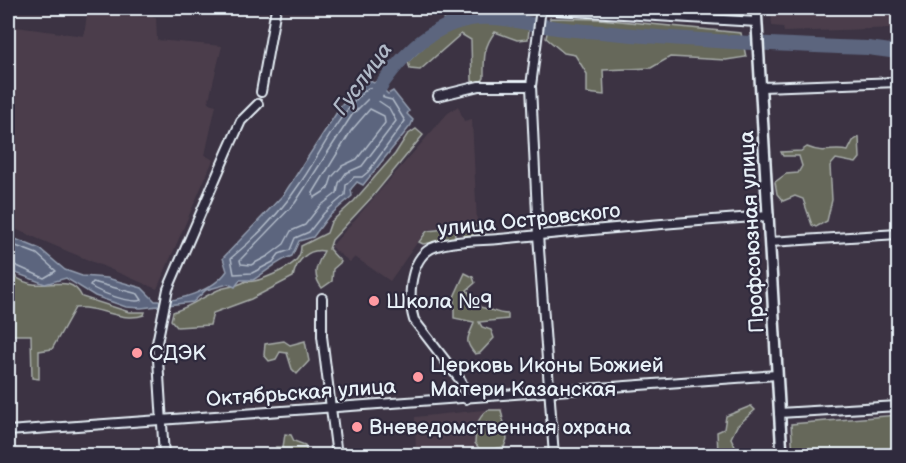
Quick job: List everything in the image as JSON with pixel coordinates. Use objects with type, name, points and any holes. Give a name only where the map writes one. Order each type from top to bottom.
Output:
[{"type":"main road","name":"Профсоюзная улица","points":[[756,8],[782,456]]},
{"type":"street","points":[[261,92],[276,8]]},
{"type":"street","points":[[522,8],[541,12],[669,11],[757,22]]},
{"type":"street","points":[[541,12],[531,86],[538,235],[554,456]]},
{"type":"street","points":[[762,87],[898,82]]},
{"type":"street","points":[[438,96],[479,86],[531,86]]},
{"type":"street","points":[[164,456],[157,343],[168,289],[237,132],[249,110],[258,104]]},
{"type":"street","name":"улица Островского","points":[[466,399],[461,381],[414,320],[411,289],[418,264],[426,252],[443,245],[538,235],[768,216]]},
{"type":"street","points":[[770,242],[898,234]]},
{"type":"street","points":[[322,298],[322,336],[337,456]]},
{"type":"street","name":"Октябрьская улица","points":[[8,431],[161,422],[777,375]]},
{"type":"street","points":[[779,413],[898,406]]},
{"type":"shaded area","points":[[771,8],[898,8],[898,28],[784,32],[783,27],[772,26]]},
{"type":"shaded area","points":[[87,14],[156,17],[157,40],[222,46],[208,103],[216,105],[205,155],[213,160],[157,289],[8,226],[8,26],[84,36]]},
{"type":"shaded area","points":[[458,106],[464,121],[472,119],[477,223],[426,230],[390,281],[355,257],[350,262],[331,247],[447,114]]},
{"type":"shaded area","points":[[503,408],[505,453],[522,452],[522,455],[416,455],[415,417]]},
{"type":"green space","points":[[436,8],[471,8],[524,15],[529,30],[528,39],[517,40],[495,32],[486,48],[484,78],[479,84],[472,81],[471,40],[461,34],[420,70],[410,69],[408,62],[429,42],[452,29]]},
{"type":"green space","points":[[673,8],[746,8],[747,13],[740,16]]},
{"type":"green space","points":[[550,18],[600,19],[741,33],[746,57],[726,60],[670,57],[651,68],[603,70],[604,95],[587,93],[587,74],[575,55],[564,53],[546,38]]},
{"type":"green space","points":[[416,129],[423,135],[373,196],[332,240],[329,249],[341,262],[333,269],[332,281],[322,288],[316,270],[324,251],[313,252],[300,261],[293,277],[251,299],[213,313],[210,325],[177,327],[171,320],[173,312],[218,290],[265,278],[293,263],[300,254],[301,246],[327,233],[331,222],[354,201],[395,154],[407,135]]},
{"type":"green space","points":[[859,137],[860,158],[856,163],[836,159],[830,166],[832,200],[827,221],[816,227],[812,225],[803,199],[795,196],[783,201],[777,194],[775,182],[786,174],[798,173],[802,166],[799,156],[783,156],[781,152],[801,151],[807,147],[824,151],[848,151],[853,141]]},
{"type":"green space","points":[[494,224],[494,230],[465,238],[459,228]]},
{"type":"green space","points":[[456,228],[454,239],[423,244],[419,242],[427,231]]},
{"type":"green space","points":[[8,270],[19,279],[30,283],[68,284],[76,288],[82,297],[129,312],[145,312],[144,315],[127,317],[92,309],[75,308],[52,349],[39,351],[39,379],[32,378],[31,335],[8,335]]},
{"type":"green space","points":[[465,273],[473,277],[475,283],[467,290],[480,307],[508,314],[508,319],[479,322],[482,327],[491,330],[494,338],[480,353],[475,354],[468,341],[474,322],[454,318],[454,297]]},
{"type":"green space","points":[[284,341],[290,345],[305,341],[309,361],[297,374],[292,369],[287,353],[280,352],[276,359],[269,361],[264,355],[265,344]]},
{"type":"green space","points":[[751,406],[755,410],[737,426],[731,438],[739,455],[715,455],[718,453],[717,432],[724,429],[726,416]]},
{"type":"green space","points":[[488,410],[501,410],[507,439],[504,447],[481,451],[475,443],[476,428],[481,417]]},
{"type":"green space","points":[[898,415],[898,455],[793,455],[791,424]]},
{"type":"green space","points":[[285,434],[291,435],[294,441],[305,445],[307,453],[313,455],[287,456],[279,451],[276,447],[283,447]]},
{"type":"water","points":[[379,79],[387,86],[385,91],[388,94],[393,91],[409,111],[407,114],[413,120],[411,125],[363,185],[357,182],[351,189],[352,196],[328,217],[313,237],[299,241],[292,256],[277,263],[253,280],[240,280],[235,287],[228,284],[206,290],[193,302],[141,308],[126,307],[95,296],[66,278],[45,284],[13,272],[8,264],[8,236],[40,249],[65,270],[82,276],[107,278],[142,288],[155,301],[174,300],[204,290],[227,271],[223,258],[284,194],[341,106],[367,80],[374,83]]},
{"type":"waterway","name":"Гуслица","points":[[374,96],[403,58],[426,38],[454,23],[480,18],[570,30],[734,42],[868,48],[898,52]]},
{"type":"place","name":"Школа №9","points":[[374,301]]},
{"type":"place","name":"СДЭК","points":[[137,353]]},
{"type":"place","name":"Церковь Иконы Божией Матери Казанская","points":[[418,377]]},
{"type":"place","name":"Вневедомственная охрана","points":[[357,427]]}]
